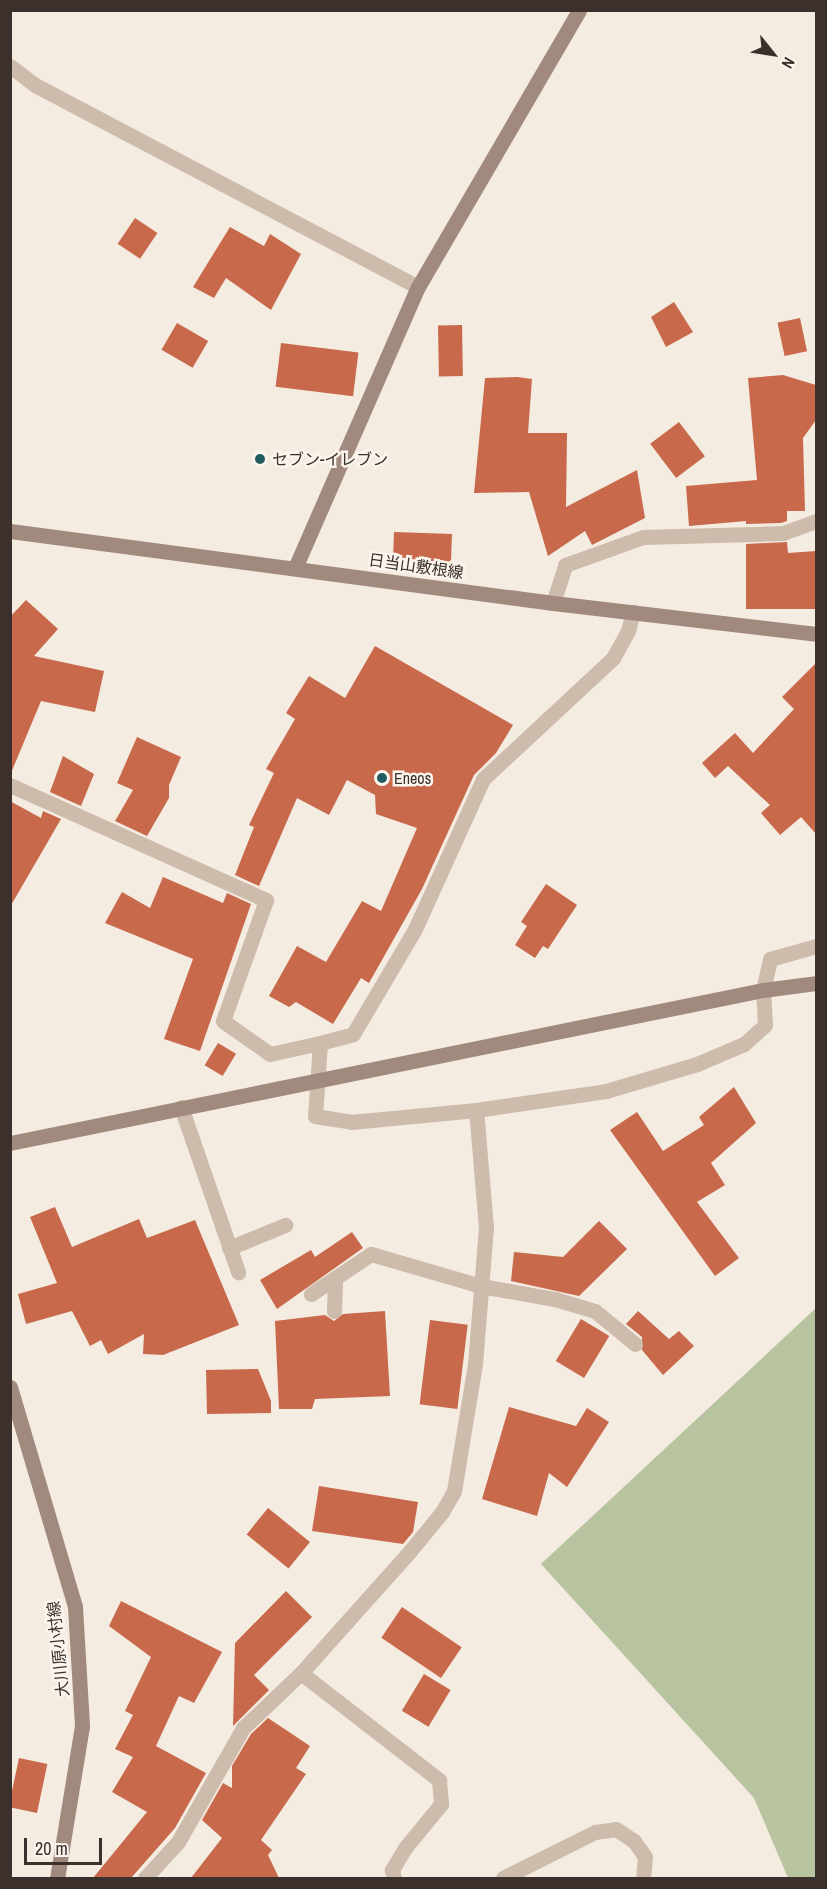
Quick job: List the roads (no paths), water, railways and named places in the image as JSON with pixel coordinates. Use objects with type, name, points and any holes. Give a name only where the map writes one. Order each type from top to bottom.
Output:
[{"type":"street","points":[[295,568],[418,287],[579,10]]},
{"type":"street","points":[[10,66],[34,85],[418,287]]},
{"type":"street","points":[[553,603],[566,565],[643,537],[783,533],[816,521]]},
{"type":"street","name":"日当山敷根線","points":[[10,531],[553,603],[816,634]]},
{"type":"street","points":[[10,785],[266,900],[223,1021],[270,1054],[320,1043],[352,1034],[415,929],[483,779],[613,658],[628,631],[633,612]]},
{"type":"street","points":[[320,1043],[315,1116],[351,1122],[476,1110],[606,1091],[697,1064],[744,1044],[765,1025],[763,990],[770,960],[816,946]]},
{"type":"street","points":[[10,1143],[763,990],[816,983]]},
{"type":"street","points":[[181,1107],[238,1272]]},
{"type":"street","points":[[145,1878],[178,1842],[243,1728],[301,1673],[428,1530],[454,1491],[475,1364],[486,1228],[476,1110]]},
{"type":"street","points":[[230,1248],[285,1225]]},
{"type":"street","points":[[311,1294],[371,1254],[481,1286],[555,1299],[595,1311],[635,1344]]},
{"type":"street","points":[[334,1311],[335,1278]]},
{"type":"street","name":"大川原小村線","points":[[10,1387],[75,1607],[82,1726],[57,1878]]},
{"type":"street","points":[[301,1673],[439,1780],[441,1804],[405,1848],[392,1870],[394,1878]]},
{"type":"street","points":[[503,1878],[595,1832],[616,1829],[634,1841],[645,1857],[643,1878]]},
{"type":"place","name":"セブン-イレブン","points":[[260,459]]},
{"type":"place","name":"Eneos","points":[[382,778]]}]
